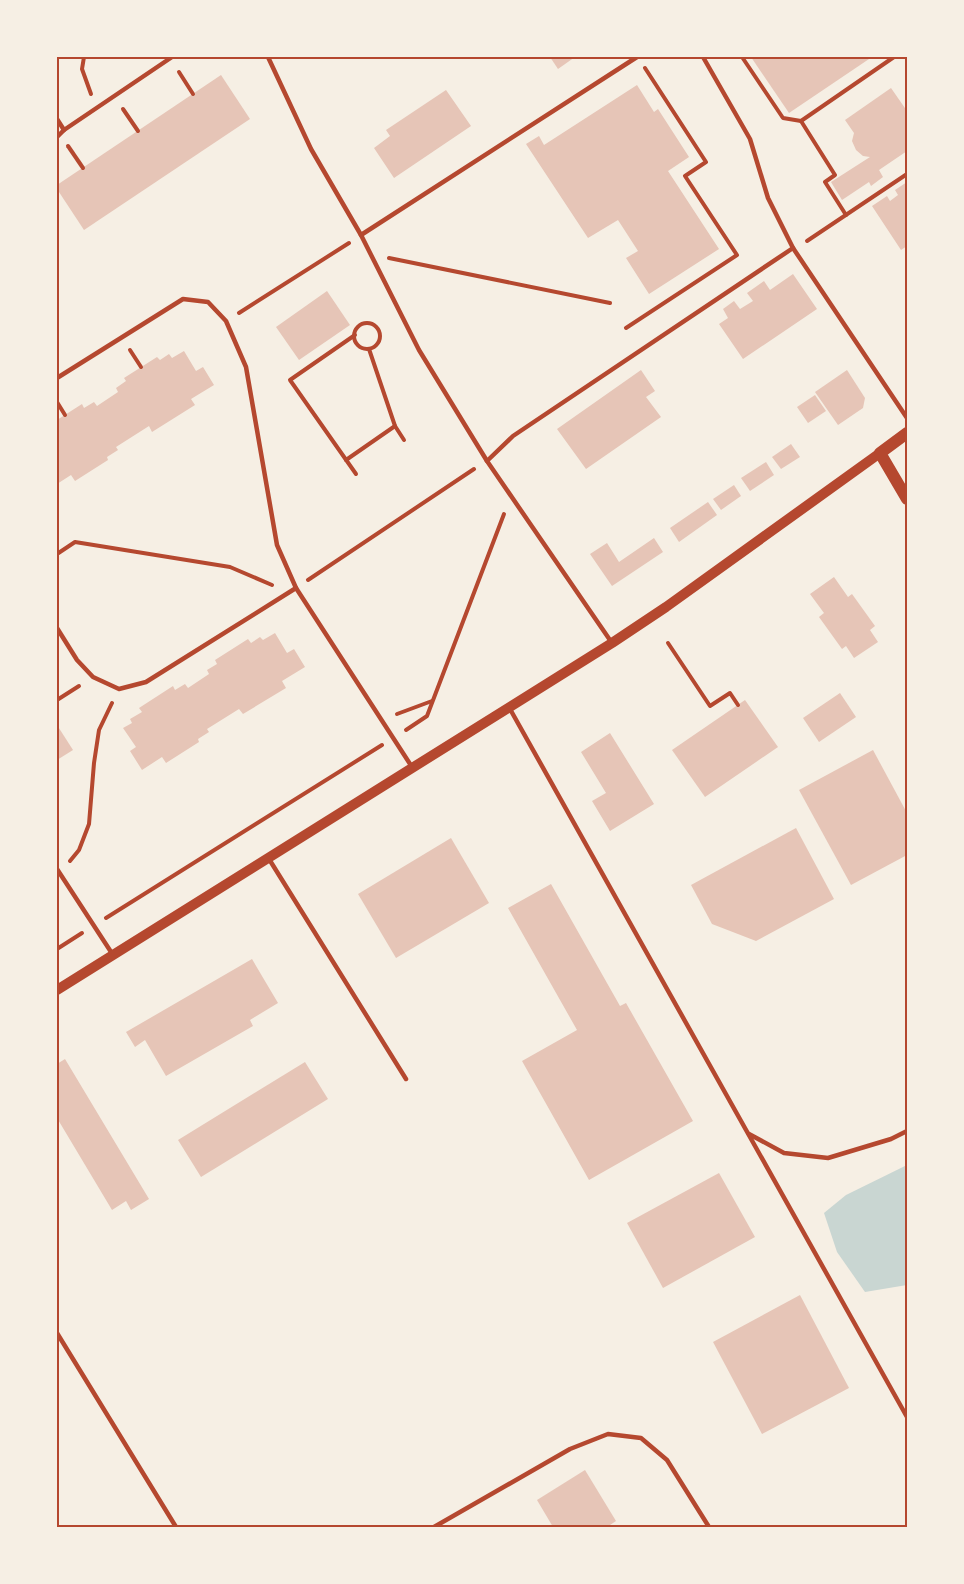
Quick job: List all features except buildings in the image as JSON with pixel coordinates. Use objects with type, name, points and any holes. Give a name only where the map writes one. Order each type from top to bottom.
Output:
[{"type":"main road","points":[[907,433],[880,453],[907,499]]},
{"type":"street","points":[[57,990],[510,709],[612,643],[676,600],[880,453]]},
{"type":"lane","points":[[268,57],[311,149],[361,235],[419,351],[487,461],[612,643]]},
{"type":"lane","points":[[361,235],[637,57]]},
{"type":"lane","points":[[703,57],[750,139],[768,198],[793,248],[907,418]]},
{"type":"lane","points":[[57,119],[60,134],[171,58]]},
{"type":"lane","points":[[487,461],[513,436],[793,248]]},
{"type":"lane","points":[[57,378],[183,299],[208,302],[225,321],[246,366],[277,544],[296,588],[413,769]]},
{"type":"lane","points":[[57,628],[77,660],[93,677],[119,689],[146,682],[296,588]]},
{"type":"lane","points":[[510,709],[907,1417]]},
{"type":"lane","points":[[268,859],[406,1079]]},
{"type":"lane","points":[[58,872],[113,956]]},
{"type":"lane","points":[[748,1133],[784,1153],[828,1158],[891,1139],[907,1131]]},
{"type":"lane","points":[[57,1333],[176,1527]]},
{"type":"lane","points":[[434,1527],[570,1449],[608,1434],[641,1438],[667,1460],[709,1527]]},
{"type":"path","points":[[84,57],[81,69],[96,108]]},
{"type":"path","points":[[742,57],[783,118],[801,121],[894,57]]},
{"type":"path","points":[[171,58],[193,94]]},
{"type":"path","points":[[626,328],[737,255],[686,176],[706,162],[644,67]]},
{"type":"path","points":[[114,96],[138,131]]},
{"type":"path","points":[[801,121],[836,175],[825,182],[846,215]]},
{"type":"path","points":[[60,134],[83,168]]},
{"type":"path","points":[[793,248],[813,238],[907,174]]},
{"type":"path","points":[[225,321],[361,235]]},
{"type":"path","points":[[371,254],[610,303]]},
{"type":"path","points":[[355,335],[357,345],[363,348],[375,347],[380,341],[378,328],[372,324],[359,326],[355,335],[290,380],[356,474]]},
{"type":"path","points":[[369,349],[395,426],[404,440]]},
{"type":"path","points":[[136,359],[141,367]]},
{"type":"path","points":[[57,402],[65,415]]},
{"type":"path","points":[[346,460],[395,426]]},
{"type":"path","points":[[296,588],[487,461]]},
{"type":"path","points":[[57,949],[427,717],[511,496]]},
{"type":"path","points":[[57,554],[75,542],[230,567],[289,592]]},
{"type":"path","points":[[668,643],[710,706],[730,693],[738,705]]},
{"type":"path","points":[[57,700],[93,677]]},
{"type":"path","points":[[58,872],[79,850],[89,824],[99,730],[119,689]]},
{"type":"path","points":[[392,716],[433,701]]},
{"type":"shaded area","points":[[907,1165],[907,1285],[865,1292],[837,1252],[824,1213],[846,1195]]}]
